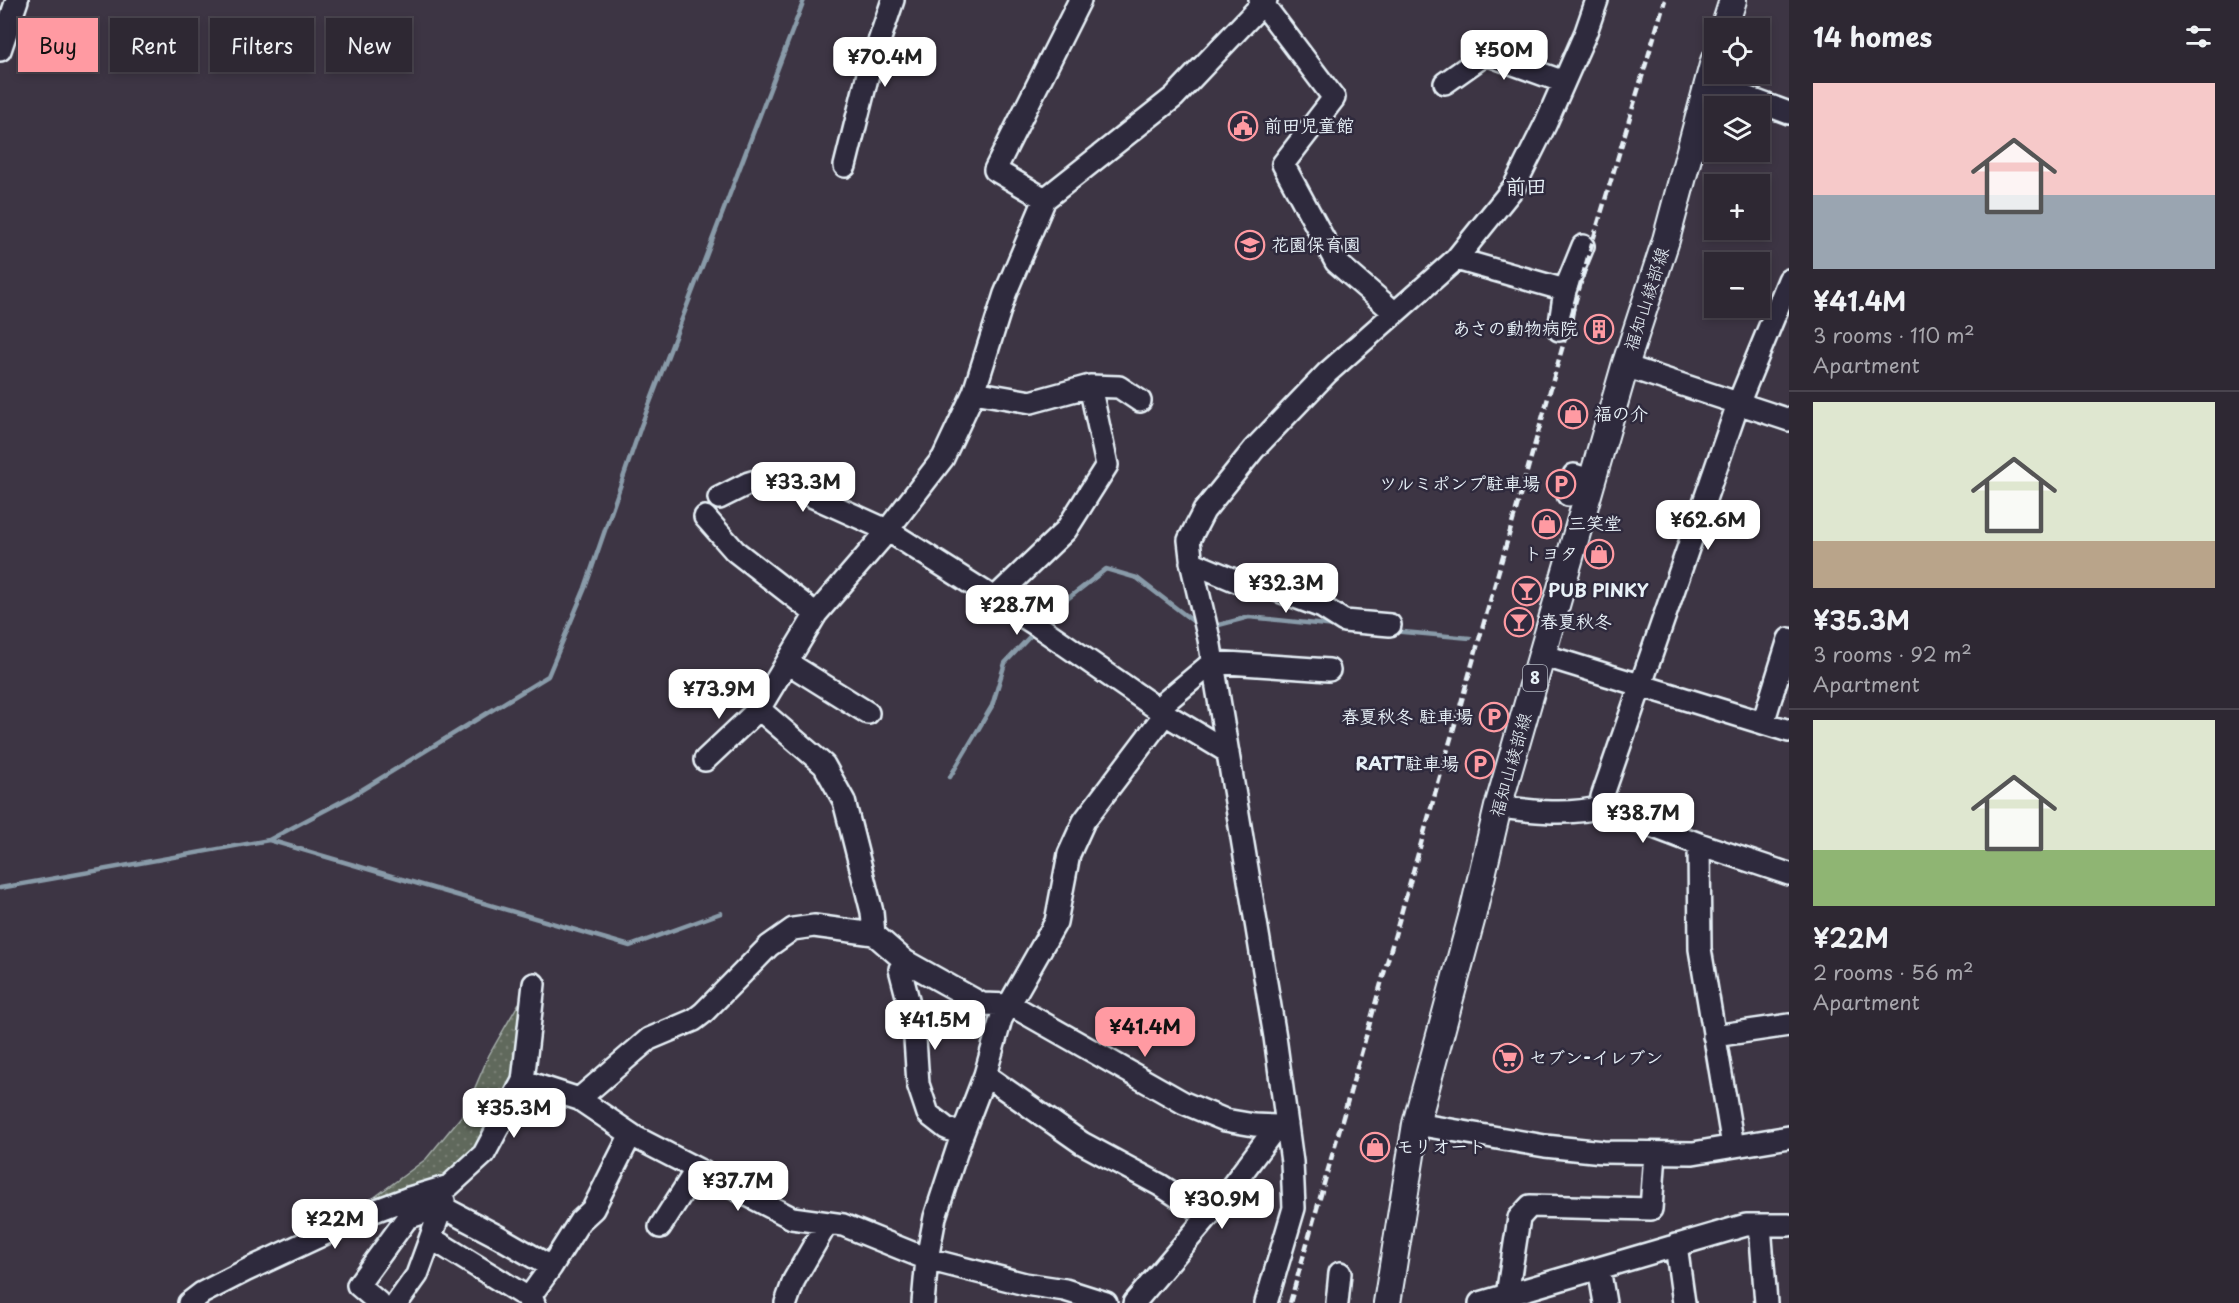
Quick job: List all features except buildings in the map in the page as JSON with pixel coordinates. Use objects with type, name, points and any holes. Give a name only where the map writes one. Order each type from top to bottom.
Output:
[{"type":"main road","points":[[1727,18],[1733,0]]},
{"type":"main road","name":"福知山綾部線","points":[[1387,1303],[1416,1124],[1472,917],[1498,807],[1626,366],[1666,240],[1708,84]]},
{"type":"street","points":[[0,50],[18,0]]},
{"type":"street","points":[[845,166],[868,74],[893,0]]},
{"type":"street","points":[[1045,198],[996,170],[1080,0]]},
{"type":"street","points":[[1266,1303],[1294,1208],[1282,1125],[1275,1037],[1208,632],[1191,562],[1189,540],[1204,511],[1254,449],[1327,373],[1456,259],[1514,187],[1564,82],[1597,0]]},
{"type":"street","points":[[705,760],[759,709],[816,614],[887,530],[943,458],[974,392],[1005,294],[1045,198],[1174,96],[1263,1],[1334,98],[1283,164],[1336,262],[1395,313]]},
{"type":"street","points":[[1446,83],[1486,54],[1564,82]]},
{"type":"street","points":[[1734,84],[1789,113]]},
{"type":"street","points":[[1559,330],[1565,290],[1583,246]]},
{"type":"street","points":[[1456,259],[1565,290]]},
{"type":"street","points":[[1601,807],[1602,796],[1738,404],[1789,280]]},
{"type":"street","points":[[1626,366],[1789,420]]},
{"type":"street","points":[[974,392],[1031,402],[1090,386],[1119,387],[1140,401]]},
{"type":"street","points":[[994,599],[1066,530],[1107,465],[1090,386]]},
{"type":"street","points":[[1568,495],[1574,475],[1593,482]]},
{"type":"street","points":[[719,498],[749,483],[769,477],[887,530],[1165,714],[1228,752]]},
{"type":"street","points":[[705,517],[735,551],[816,614]]},
{"type":"street","points":[[1191,562],[1251,587],[1271,588],[1322,607],[1344,621],[1390,625]]},
{"type":"street","points":[[1763,723],[1789,639]]},
{"type":"street","points":[[1542,655],[1789,731]]},
{"type":"street","points":[[788,663],[868,713]]},
{"type":"street","points":[[923,1303],[927,1259],[935,1217],[962,1135],[985,1075],[1001,1019],[1056,922],[1069,854],[1084,821],[1165,714],[1164,703],[1213,663],[1329,670]]},
{"type":"street","points":[[759,709],[824,765],[844,801],[872,912],[874,934]]},
{"type":"street","points":[[1498,807],[1530,811],[1586,811],[1601,807],[1699,844],[1789,874]]},
{"type":"street","points":[[1699,844],[1700,949],[1733,1146]]},
{"type":"street","points":[[579,1099],[649,1039],[694,1020],[703,1013],[769,946],[793,929],[814,926],[874,934],[905,961],[982,1004],[1011,1005],[1184,1103],[1225,1120],[1254,1125],[1282,1125]]},
{"type":"street","points":[[905,961],[900,969],[914,1023],[918,1084],[928,1114],[946,1128],[962,1135]]},
{"type":"street","points":[[189,1303],[202,1293],[247,1270],[369,1213],[449,1186],[484,1154],[523,1081],[534,984]]},
{"type":"street","points":[[1714,1036],[1789,1025]]},
{"type":"street","points":[[985,1075],[1082,1143],[1160,1185],[1209,1216]]},
{"type":"street","points":[[523,1081],[579,1099],[631,1134],[792,1218],[843,1225],[1022,1294],[1106,1303]]},
{"type":"street","points":[[1416,1124],[1545,1146],[1603,1152],[1693,1153],[1789,1137]]},
{"type":"street","points":[[1134,1303],[1209,1216],[1282,1125]]},
{"type":"street","points":[[430,1238],[528,1299],[580,1221],[593,1209],[631,1134]]},
{"type":"street","points":[[1507,1295],[1519,1218],[1530,1206],[1651,1209],[1655,1153]]},
{"type":"street","points":[[660,1227],[697,1169]]},
{"type":"street","points":[[397,1303],[417,1275],[449,1186]]},
{"type":"street","points":[[379,1303],[358,1285],[408,1218],[431,1210],[441,1210],[499,1237],[551,1267]]},
{"type":"street","points":[[786,1303],[794,1280],[827,1223]]},
{"type":"street","points":[[1480,1303],[1746,1225],[1789,1225]]},
{"type":"street","points":[[1760,1225],[1766,1303]]},
{"type":"street","points":[[1676,1245],[1684,1303]]},
{"type":"street","points":[[1599,1268],[1605,1303]]},
{"type":"street","points":[[1337,1303],[1340,1273]]},
{"type":"green space","points":[[519,1003],[514,1087],[490,1135],[458,1170],[341,1222],[426,1159],[464,1113],[489,1055]]},
{"type":"waterway","points":[[0,888],[269,840],[350,797],[548,676],[585,588],[641,426],[804,0]]},
{"type":"waterway","points":[[1042,622],[1057,607],[1106,569],[1137,578],[1198,625]]},
{"type":"waterway","points":[[1211,627],[1249,617],[1336,626]]},
{"type":"waterway","points":[[950,777],[992,706],[1005,663],[1035,631]]},
{"type":"waterway","points":[[1392,631],[1470,638]]},
{"type":"waterway","points":[[269,840],[630,946],[721,913]]},
{"type":"railway","points":[[1290,1303],[1591,247],[1665,0]]},
{"type":"place","name":"前田児童館","points":[[1243,126]]},
{"type":"place","name":"花園保育園","points":[[1250,245]]},
{"type":"place","name":"あさの動物病院","points":[[1599,329]]},
{"type":"place","name":"福の介","points":[[1573,414]]},
{"type":"place","name":"ツルミポンプ駐車場","points":[[1561,484]]},
{"type":"place","name":"三笑堂","points":[[1547,524]]},
{"type":"place","name":"トヨタ","points":[[1599,554]]},
{"type":"place","name":"PUB PINKY","points":[[1527,591]]},
{"type":"place","name":"春夏秋冬","points":[[1519,622]]},
{"type":"place","name":"春夏秋冬 駐車場","points":[[1494,717]]},
{"type":"place","name":"RATT駐車場","points":[[1480,764]]},
{"type":"place","name":"セブン-イレブン","points":[[1508,1058]]},
{"type":"place","name":"モリオート","points":[[1375,1147]]},
{"type":"district","name":"前田","points":[[1526,187]]}]
